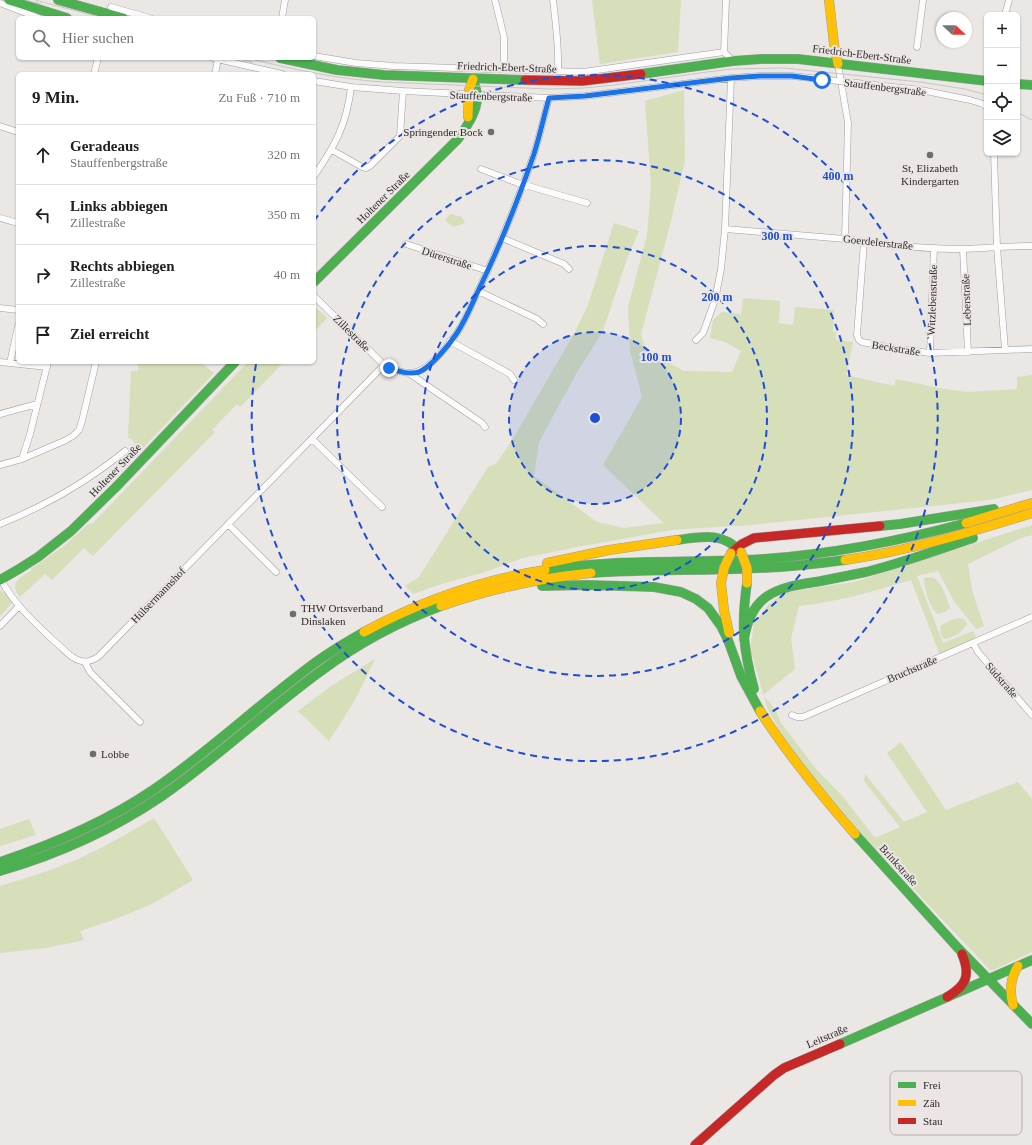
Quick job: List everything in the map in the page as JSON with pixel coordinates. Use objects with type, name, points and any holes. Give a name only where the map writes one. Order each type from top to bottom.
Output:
[{"type":"main road","points":[[9,0],[61,16]]},
{"type":"main road","points":[[58,0],[110,13]]},
{"type":"main road","points":[[829,0],[838,64]]},
{"type":"main road","name":"Friedrich-Ebert-Straße","points":[[290,60],[337,70],[384,75],[582,81],[733,61],[798,59],[984,81]]},
{"type":"main road","points":[[468,78],[472,93]]},
{"type":"main road","name":"Holtener Straße","points":[[316,280],[458,139],[473,112],[472,93],[491,79]]},
{"type":"main road","points":[[1020,84],[1032,85]]},
{"type":"main road","name":"Holtener Straße","points":[[0,580],[23,568],[52,548],[80,523],[233,364]]},
{"type":"main road","points":[[732,649],[724,610],[721,583],[723,568],[727,560],[750,540],[766,536],[826,532],[900,524],[1029,504]]},
{"type":"main road","points":[[0,871],[37,860],[67,848],[106,830],[163,796],[186,778],[201,760],[290,682],[318,661],[352,638],[385,620],[454,591],[502,578],[571,566],[610,563],[760,559],[860,548],[902,540],[1029,504]]},
{"type":"main road","points":[[744,639],[749,618],[753,610],[764,598],[774,592],[796,585],[864,572],[906,561],[986,534],[1032,513]]},
{"type":"main road","points":[[0,862],[64,839],[102,821],[130,805],[180,771],[201,760],[324,669],[357,647],[423,613],[476,594],[523,583],[610,572],[760,568],[840,560],[911,547],[1019,518]]},
{"type":"main road","points":[[502,578],[536,565],[614,550],[702,538],[713,537],[723,539],[745,560],[747,568],[747,583],[743,617],[744,639],[749,674],[760,711]]},
{"type":"main road","points":[[476,594],[553,585],[607,585],[668,589],[688,595],[705,605],[719,621],[742,676],[760,711]]},
{"type":"main road","name":"Brinkstraße","points":[[760,711],[790,757],[821,795],[932,920],[987,979],[1032,1024]]},
{"type":"main road","points":[[947,998],[963,985],[965,979],[965,962],[959,948]]},
{"type":"main road","name":"Leitstraße","points":[[695,1145],[774,1075],[784,1068],[1032,960]]},
{"type":"main road","points":[[1014,1005],[1011,999],[1010,987],[1013,972],[1018,966]]},
{"type":"street","points":[[112,0],[110,13],[134,16]]},
{"type":"street","points":[[282,16],[285,0]]},
{"type":"street","points":[[495,0],[504,37],[504,69]]},
{"type":"street","points":[[553,0],[559,52],[558,71]]},
{"type":"street","points":[[726,0],[724,52],[733,61]]},
{"type":"street","points":[[917,47],[923,0]]},
{"type":"street","points":[[1006,12],[1009,0]]},
{"type":"street","points":[[0,3],[34,16]]},
{"type":"street","name":"Friedrich-Ebert-Straße","points":[[316,56],[356,63],[386,65],[582,72],[724,52]]},
{"type":"street","points":[[94,72],[98,60]]},
{"type":"street","points":[[215,60],[215,72]]},
{"type":"street","points":[[219,60],[273,72]]},
{"type":"street","points":[[838,64],[848,123],[845,239]]},
{"type":"street","name":"Stauffenbergstraße","points":[[316,81],[351,87],[402,91],[472,93],[549,98],[585,96],[731,78],[792,76],[921,90],[970,100],[984,105]]},
{"type":"street","points":[[696,340],[703,333],[714,300],[721,269],[725,230],[731,78]]},
{"type":"street","points":[[316,173],[332,150],[344,124],[351,87]]},
{"type":"street","points":[[332,150],[362,167],[366,168],[370,166],[400,136],[402,91]]},
{"type":"street","points":[[410,374],[423,370],[432,363],[450,341],[464,320],[488,271],[523,184],[534,152],[549,98]]},
{"type":"street","points":[[0,126],[16,131]]},
{"type":"street","points":[[994,156],[997,248],[1004,350]]},
{"type":"street","points":[[481,169],[523,184],[587,203]]},
{"type":"street","points":[[0,218],[16,222]]},
{"type":"street","name":"Goerdelerstraße","points":[[725,230],[845,239],[934,248],[963,249],[1032,246]]},
{"type":"street","points":[[502,238],[564,264],[569,269]]},
{"type":"street","name":"Beckstraße","points":[[864,242],[857,335],[859,340],[862,342],[930,353],[1032,349]]},
{"type":"street","name":"Dürerstraße","points":[[406,244],[488,271]]},
{"type":"street","name":"Witzlebenstraße","points":[[930,353],[934,248]]},
{"type":"street","name":"Leberstraße","points":[[963,249],[968,352]]},
{"type":"street","points":[[478,291],[537,319],[543,324]]},
{"type":"street","name":"Zillestraße","points":[[316,298],[384,365],[399,372],[410,374],[482,423],[485,427]]},
{"type":"street","points":[[0,308],[16,310]]},
{"type":"street","points":[[10,363],[16,335]]},
{"type":"street","points":[[450,341],[510,374],[514,380]]},
{"type":"street","points":[[0,362],[16,363]]},
{"type":"street","points":[[22,459],[48,364]]},
{"type":"street","points":[[0,465],[22,459],[64,441],[73,436],[79,430],[96,364]]},
{"type":"street","name":"Hülsermannshof","points":[[85,662],[98,657],[384,365]]},
{"type":"street","points":[[0,414],[37,404]]},
{"type":"street","points":[[312,439],[382,507]]},
{"type":"street","name":"Holtener Straße","points":[[0,524],[20,516],[76,486],[98,472],[125,451]]},
{"type":"street","points":[[228,524],[276,572]]},
{"type":"street","points":[[0,580],[19,606],[72,657],[85,662],[90,672],[140,722]]},
{"type":"street","points":[[0,626],[19,606]]},
{"type":"street","name":"Bruchstraße","points":[[792,715],[803,717],[1032,617]]},
{"type":"street","name":"Südstraße","points":[[973,643],[978,652],[1032,715]]},
{"type":"green space","points":[[592,0],[681,0],[678,52],[600,64]]},
{"type":"green space","points":[[684,90],[685,160],[671,221],[641,334],[646,351],[684,371],[732,372],[741,351],[725,342],[710,338],[713,320],[722,312],[741,314],[743,298],[780,301],[779,323],[793,325],[795,307],[834,310],[833,332],[836,332],[836,340],[853,342],[846,375],[894,386],[896,379],[944,389],[968,392],[1017,389],[1017,377],[1032,375],[1032,490],[990,500],[750,525],[672,530],[523,558],[485,572],[438,585],[413,594],[405,586],[419,577],[488,467],[497,463],[514,437],[574,334],[588,305],[614,223],[639,231],[628,256],[603,331],[576,374],[539,442],[534,476],[597,522],[624,528],[664,523],[603,465],[642,397],[630,350],[628,307],[647,235],[651,186],[645,101]]},
{"type":"green space","points":[[450,214],[462,217],[465,223],[453,227],[445,220]]},
{"type":"green space","points":[[316,308],[327,318],[316,330]]},
{"type":"green space","points":[[138,364],[203,364],[214,373],[141,450],[131,439],[128,438],[131,371],[138,371]]},
{"type":"green space","points":[[246,364],[282,364],[240,407],[237,404],[212,430],[215,432],[93,556],[84,548],[52,580],[45,574],[20,597],[15,588],[17,581],[31,571],[31,569],[64,546],[88,524],[93,523]]},
{"type":"green space","points":[[1032,525],[1032,535],[1021,538],[968,564],[972,591],[984,626],[976,629],[954,601],[938,571],[917,576],[943,643],[973,631],[977,639],[940,655],[911,580],[841,599],[799,606],[791,638],[795,669],[763,695],[750,649],[754,624],[768,605],[785,592],[854,582]]},
{"type":"green space","points":[[931,577],[941,585],[945,594],[950,608],[945,612],[938,614],[932,608],[930,603],[926,592],[924,578]]},
{"type":"green space","points":[[0,590],[7,595],[12,603],[0,616]]},
{"type":"green space","points":[[960,618],[964,619],[967,624],[965,627],[957,634],[944,639],[941,635],[940,626],[951,620]]},
{"type":"green space","points":[[375,659],[355,700],[329,741],[298,711],[331,686]]},
{"type":"green space","points":[[764,696],[775,709],[781,723],[817,770],[844,798],[875,838],[900,827],[864,781],[865,774],[904,822],[927,812],[887,753],[901,742],[946,810],[1018,782],[1032,799],[1032,952],[991,971],[870,843],[809,772],[783,736],[768,710]]},
{"type":"green space","points":[[154,818],[193,880],[152,904],[113,920],[80,931],[84,940],[46,948],[0,953],[0,886],[78,859],[116,840]]},
{"type":"green space","points":[[29,819],[36,835],[0,846],[0,829]]},
{"type":"tram line","points":[[25,0],[41,4]]},
{"type":"tram line","points":[[35,0],[95,16]]},
{"type":"tram line","points":[[243,60],[252,62]]},
{"type":"tram line","points":[[256,60],[310,72]]},
{"type":"tram line","points":[[316,73],[349,79],[383,82],[549,89],[614,85],[731,69],[784,68],[920,82],[965,89],[984,94]]},
{"type":"tram line","points":[[1020,114],[1032,120]]},
{"type":"traffic: fast","points":[[9,0],[61,16]]},
{"type":"traffic: fast","points":[[58,0],[116,16]]},
{"type":"traffic: fast","points":[[641,74],[733,61],[798,59],[984,81]]},
{"type":"traffic: fast","points":[[290,60],[337,70],[384,75],[525,80]]},
{"type":"traffic: fast","points":[[316,280],[458,139],[476,107],[477,93],[473,79]]},
{"type":"traffic: fast","points":[[1020,84],[1032,85]]},
{"type":"traffic: fast","points":[[0,580],[38,557],[71,531],[117,486],[233,364]]},
{"type":"traffic: fast","points":[[880,526],[994,509]]},
{"type":"traffic: fast","points":[[545,570],[599,564],[789,557],[866,546],[916,536],[966,523]]},
{"type":"traffic: fast","points":[[677,540],[703,537],[719,538],[734,545],[741,552]]},
{"type":"traffic: fast","points":[[744,639],[754,610],[761,601],[772,593],[792,586],[866,572],[973,538]]},
{"type":"traffic: fast","points":[[591,573],[770,568],[845,560]]},
{"type":"traffic: fast","points":[[747,583],[744,611],[744,636],[747,661],[754,689]]},
{"type":"traffic: fast","points":[[542,586],[588,585],[654,587],[681,592],[696,599],[708,608],[721,626],[728,640],[741,676],[760,711]]},
{"type":"traffic: fast","points":[[0,871],[64,849],[124,820],[162,796],[202,766],[301,686],[335,661],[378,634],[441,606]]},
{"type":"traffic: fast","points":[[0,862],[60,840],[135,802],[195,759],[316,662],[364,632]]},
{"type":"traffic: fast","points":[[855,834],[957,947],[1032,1024]]},
{"type":"traffic: fast","points":[[840,1044],[1032,960]]},
{"type":"traffic: slow","points":[[829,0],[838,64]]},
{"type":"traffic: slow","points":[[468,117],[469,90],[473,79]]},
{"type":"traffic: slow","points":[[966,523],[1032,503]]},
{"type":"traffic: slow","points":[[845,560],[892,552],[916,546],[963,534],[1032,513]]},
{"type":"traffic: slow","points":[[547,563],[609,550],[677,540]]},
{"type":"traffic: slow","points":[[741,552],[747,568],[747,583]]},
{"type":"traffic: slow","points":[[721,583],[724,568],[731,553]]},
{"type":"traffic: slow","points":[[364,632],[429,601],[452,593],[521,574],[545,570]]},
{"type":"traffic: slow","points":[[441,606],[478,594],[515,585],[591,573]]},
{"type":"traffic: slow","points":[[721,583],[724,610],[729,633]]},
{"type":"traffic: slow","points":[[760,711],[805,774],[855,834]]},
{"type":"traffic: slow","points":[[1013,1005],[1011,985],[1013,976],[1018,966]]},
{"type":"traffic: jam","points":[[525,80],[582,81],[641,74]]},
{"type":"traffic: jam","points":[[731,553],[742,544],[754,538],[880,526]]},
{"type":"traffic: jam","points":[[947,997],[959,989],[965,980],[966,968],[962,954]]},
{"type":"traffic: jam","points":[[695,1145],[774,1075],[784,1068],[840,1044]]},
{"type":"place","name":"Springender Bock","points":[[491,132]]},
{"type":"place","name":"St, Elizabeth Kindergarten","points":[[930,155]]},
{"type":"place","name":"THW Ortsverband Dinslaken","points":[[293,614]]},
{"type":"place","name":"Lobbe","points":[[93,754]]},
{"type":"route","points":[[389,368],[410,374],[423,370],[432,363],[456,333],[464,320],[488,271],[523,184],[534,152],[549,98],[585,96],[731,78],[760,76],[792,76],[822,80]]}]
